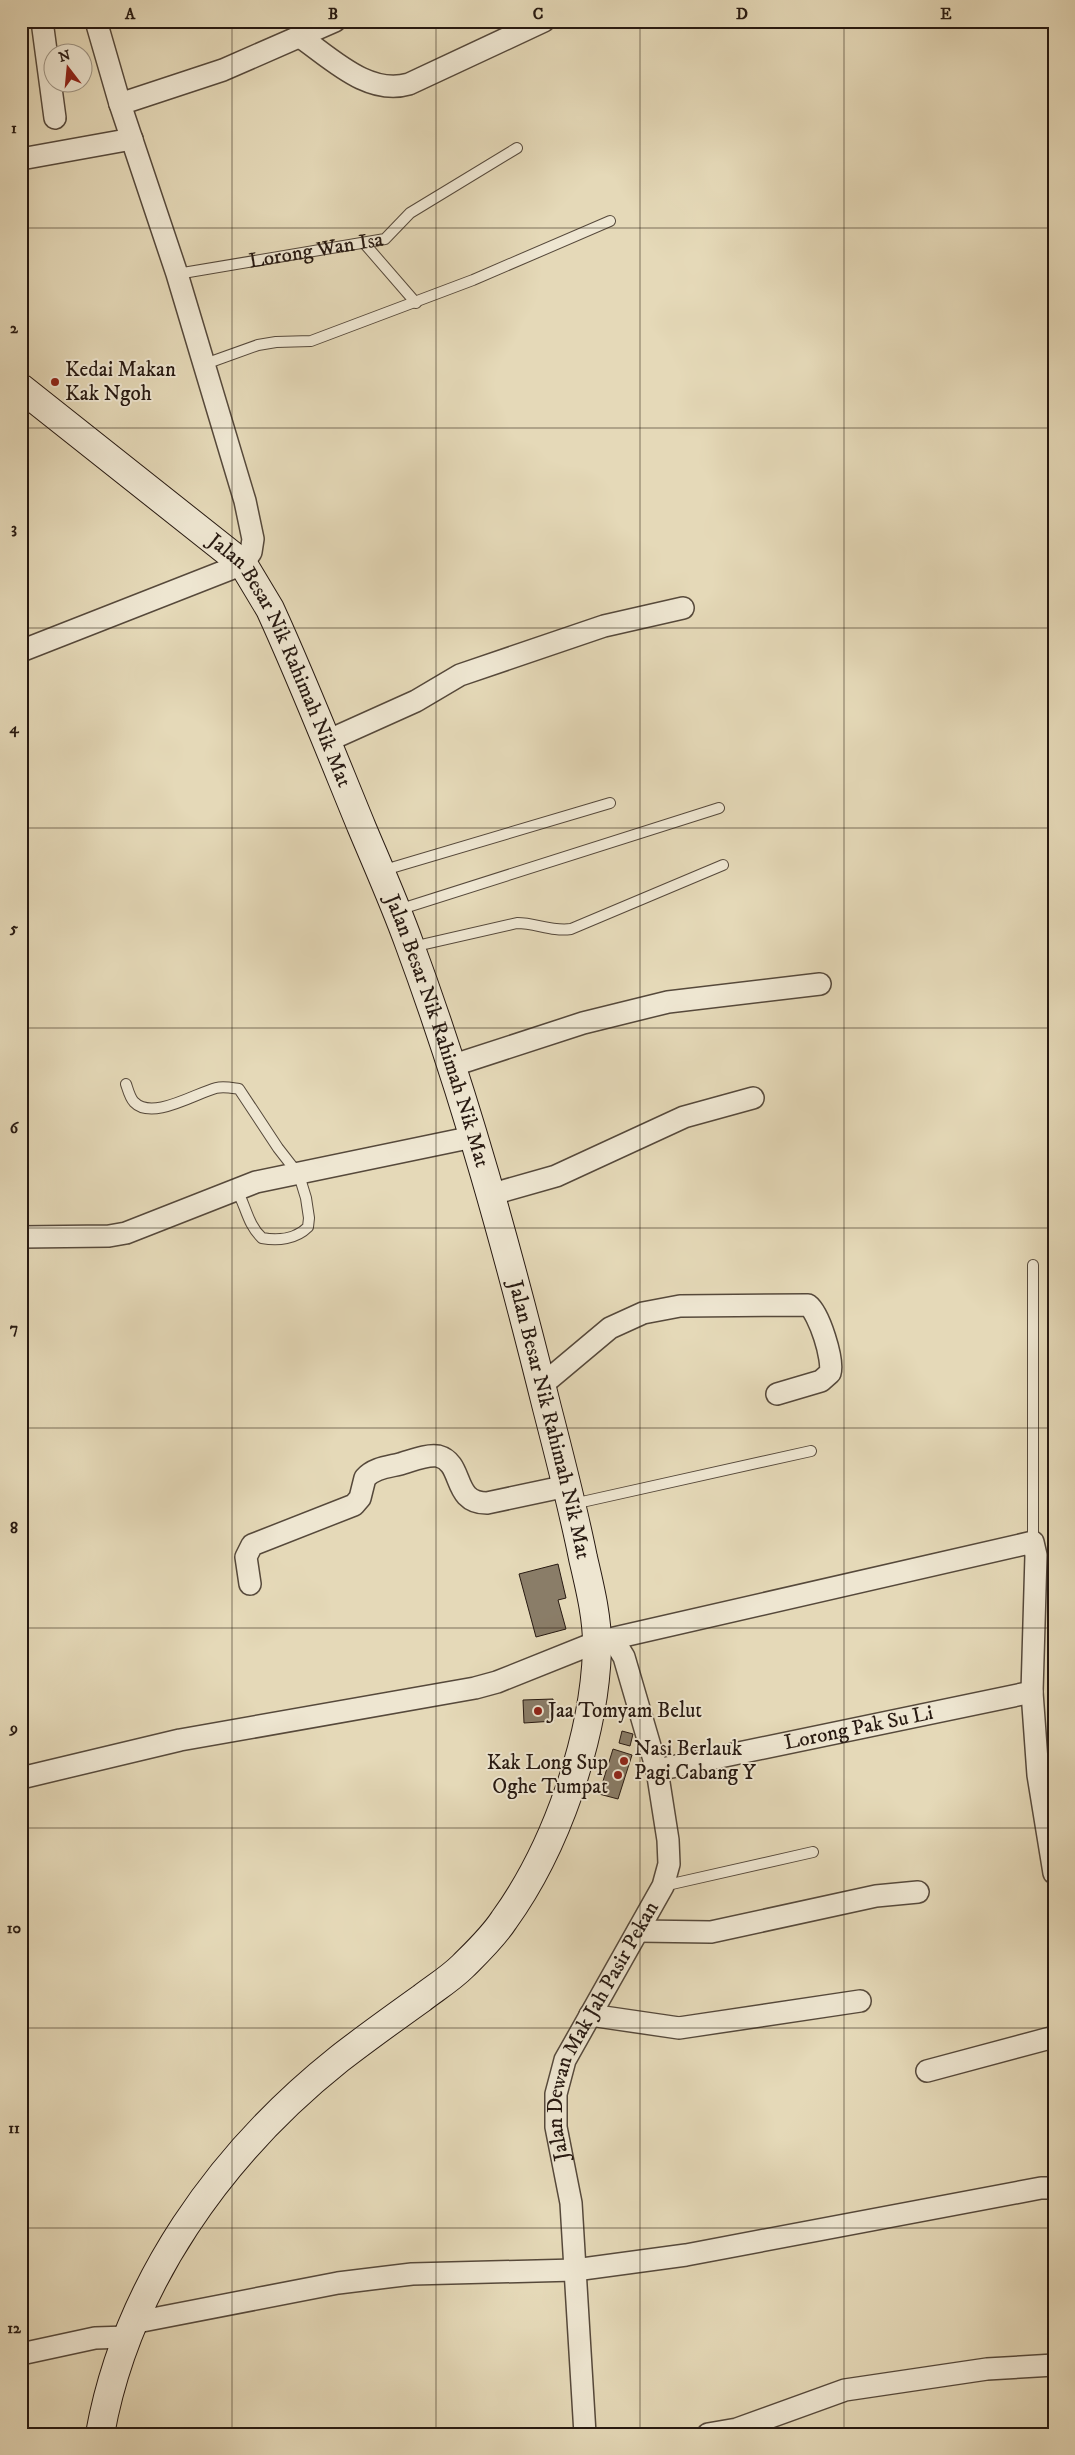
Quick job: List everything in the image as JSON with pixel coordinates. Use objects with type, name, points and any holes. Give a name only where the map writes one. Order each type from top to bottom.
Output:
[{"type":"street","points":[[42,21],[55,118]]},
{"type":"street","points":[[21,651],[243,564],[251,552],[252,530],[205,364],[120,104],[96,21]]},
{"type":"street","points":[[120,104],[223,70],[335,21]]},
{"type":"street","points":[[299,36],[366,81],[390,87],[410,84],[544,21]]},
{"type":"street","points":[[21,159],[132,139]]},
{"type":"street","name":"Jalan Besar Nik Rahimah Nik Mat","points":[[21,388],[243,564],[270,609],[397,910],[451,1066],[473,1137],[542,1385],[570,1495],[590,1587],[605,1640],[579,1756],[560,1811],[538,1864],[503,1922],[459,1970],[339,2059],[289,2102],[239,2156],[192,2214],[156,2274],[130,2330],[105,2405],[100,2434]]},
{"type":"street","points":[[326,740],[416,701],[460,675],[604,626],[683,608]]},
{"type":"street","points":[[451,1066],[583,1023],[668,1002],[820,984]]},
{"type":"street","points":[[489,1195],[559,1175],[684,1117],[753,1098]]},
{"type":"street","points":[[21,1237],[109,1236],[126,1233],[236,1188],[473,1137]]},
{"type":"street","points":[[542,1385],[610,1328],[643,1313],[680,1306],[808,1305],[816,1314],[831,1361],[830,1373],[821,1380],[777,1394]]},
{"type":"street","points":[[250,1584],[246,1557],[252,1546],[354,1505],[360,1498],[365,1478],[376,1470],[438,1456],[447,1461],[453,1469],[463,1491],[470,1500],[476,1503],[570,1495]]},
{"type":"street","points":[[21,1778],[180,1740],[475,1688],[516,1675],[605,1640],[1033,1542],[1036,1555],[1032,1692],[1038,1775],[1054,1872]]},
{"type":"street","name":"Jalan Dewan Mak Jah Pasir Pekan","points":[[584,2434],[571,2203],[556,2127],[556,2094],[565,2060],[663,1886],[669,1864],[668,1840],[657,1770],[624,1657],[605,1640]]},
{"type":"street","name":"Lorong Pak Su Li","points":[[657,1770],[1032,1692]]},
{"type":"street","points":[[638,1930],[711,1932],[876,1896],[918,1892]]},
{"type":"street","points":[[590,2014],[679,2028],[860,2001]]},
{"type":"street","points":[[928,2072],[1054,2037]]},
{"type":"street","points":[[21,2354],[356,2280],[412,2274],[575,2270],[686,2255],[1022,2192],[1054,2188]]},
{"type":"street","points":[[708,2434],[736,2429],[845,2390],[987,2369],[1054,2365]]},
{"type":"lane","name":"Lorong Wan Isa","points":[[177,274],[388,238],[410,213],[516,148]]},
{"type":"lane","points":[[205,364],[258,345],[276,342],[311,341],[416,303],[610,221]]},
{"type":"lane","points":[[364,243],[416,303]]},
{"type":"lane","points":[[380,872],[610,803]]},
{"type":"lane","points":[[397,910],[719,808]]},
{"type":"lane","points":[[411,947],[517,923],[528,923],[552,930],[571,929],[723,865]]},
{"type":"lane","points":[[126,1084],[133,1101],[141,1107],[158,1108],[169,1106],[217,1088],[239,1089],[278,1148],[299,1175],[309,1218],[308,1227],[294,1236],[273,1240],[262,1238],[250,1225],[236,1188]]},
{"type":"lane","points":[[1033,1265],[1033,1542]]},
{"type":"lane","points":[[570,1495],[811,1451]]},
{"type":"lane","points":[[663,1886],[813,1852]]},
{"type":"building","points":[[558,1564],[566,1598],[558,1600],[566,1629],[536,1637],[519,1574]]},
{"type":"building","name":"Jaa Tomyam Belut","points":[[553,1699],[554,1721],[524,1723],[523,1700]]},
{"type":"building","points":[[622,1731],[633,1734],[630,1746],[619,1743]]},
{"type":"building","points":[[613,1749],[632,1755],[618,1799],[599,1794]]},
{"type":"place","name":"Kedai Makan Kak Ngoh","points":[[55,382]]},
{"type":"place","name":"Jaa Tomyam Belut","points":[[538,1711]]},
{"type":"place","name":"Nasi Berlauk Pagi Cabang Y","points":[[624,1761]]},
{"type":"place","name":"Kak Long Sup Oghe Tumpat","points":[[618,1775]]}]
